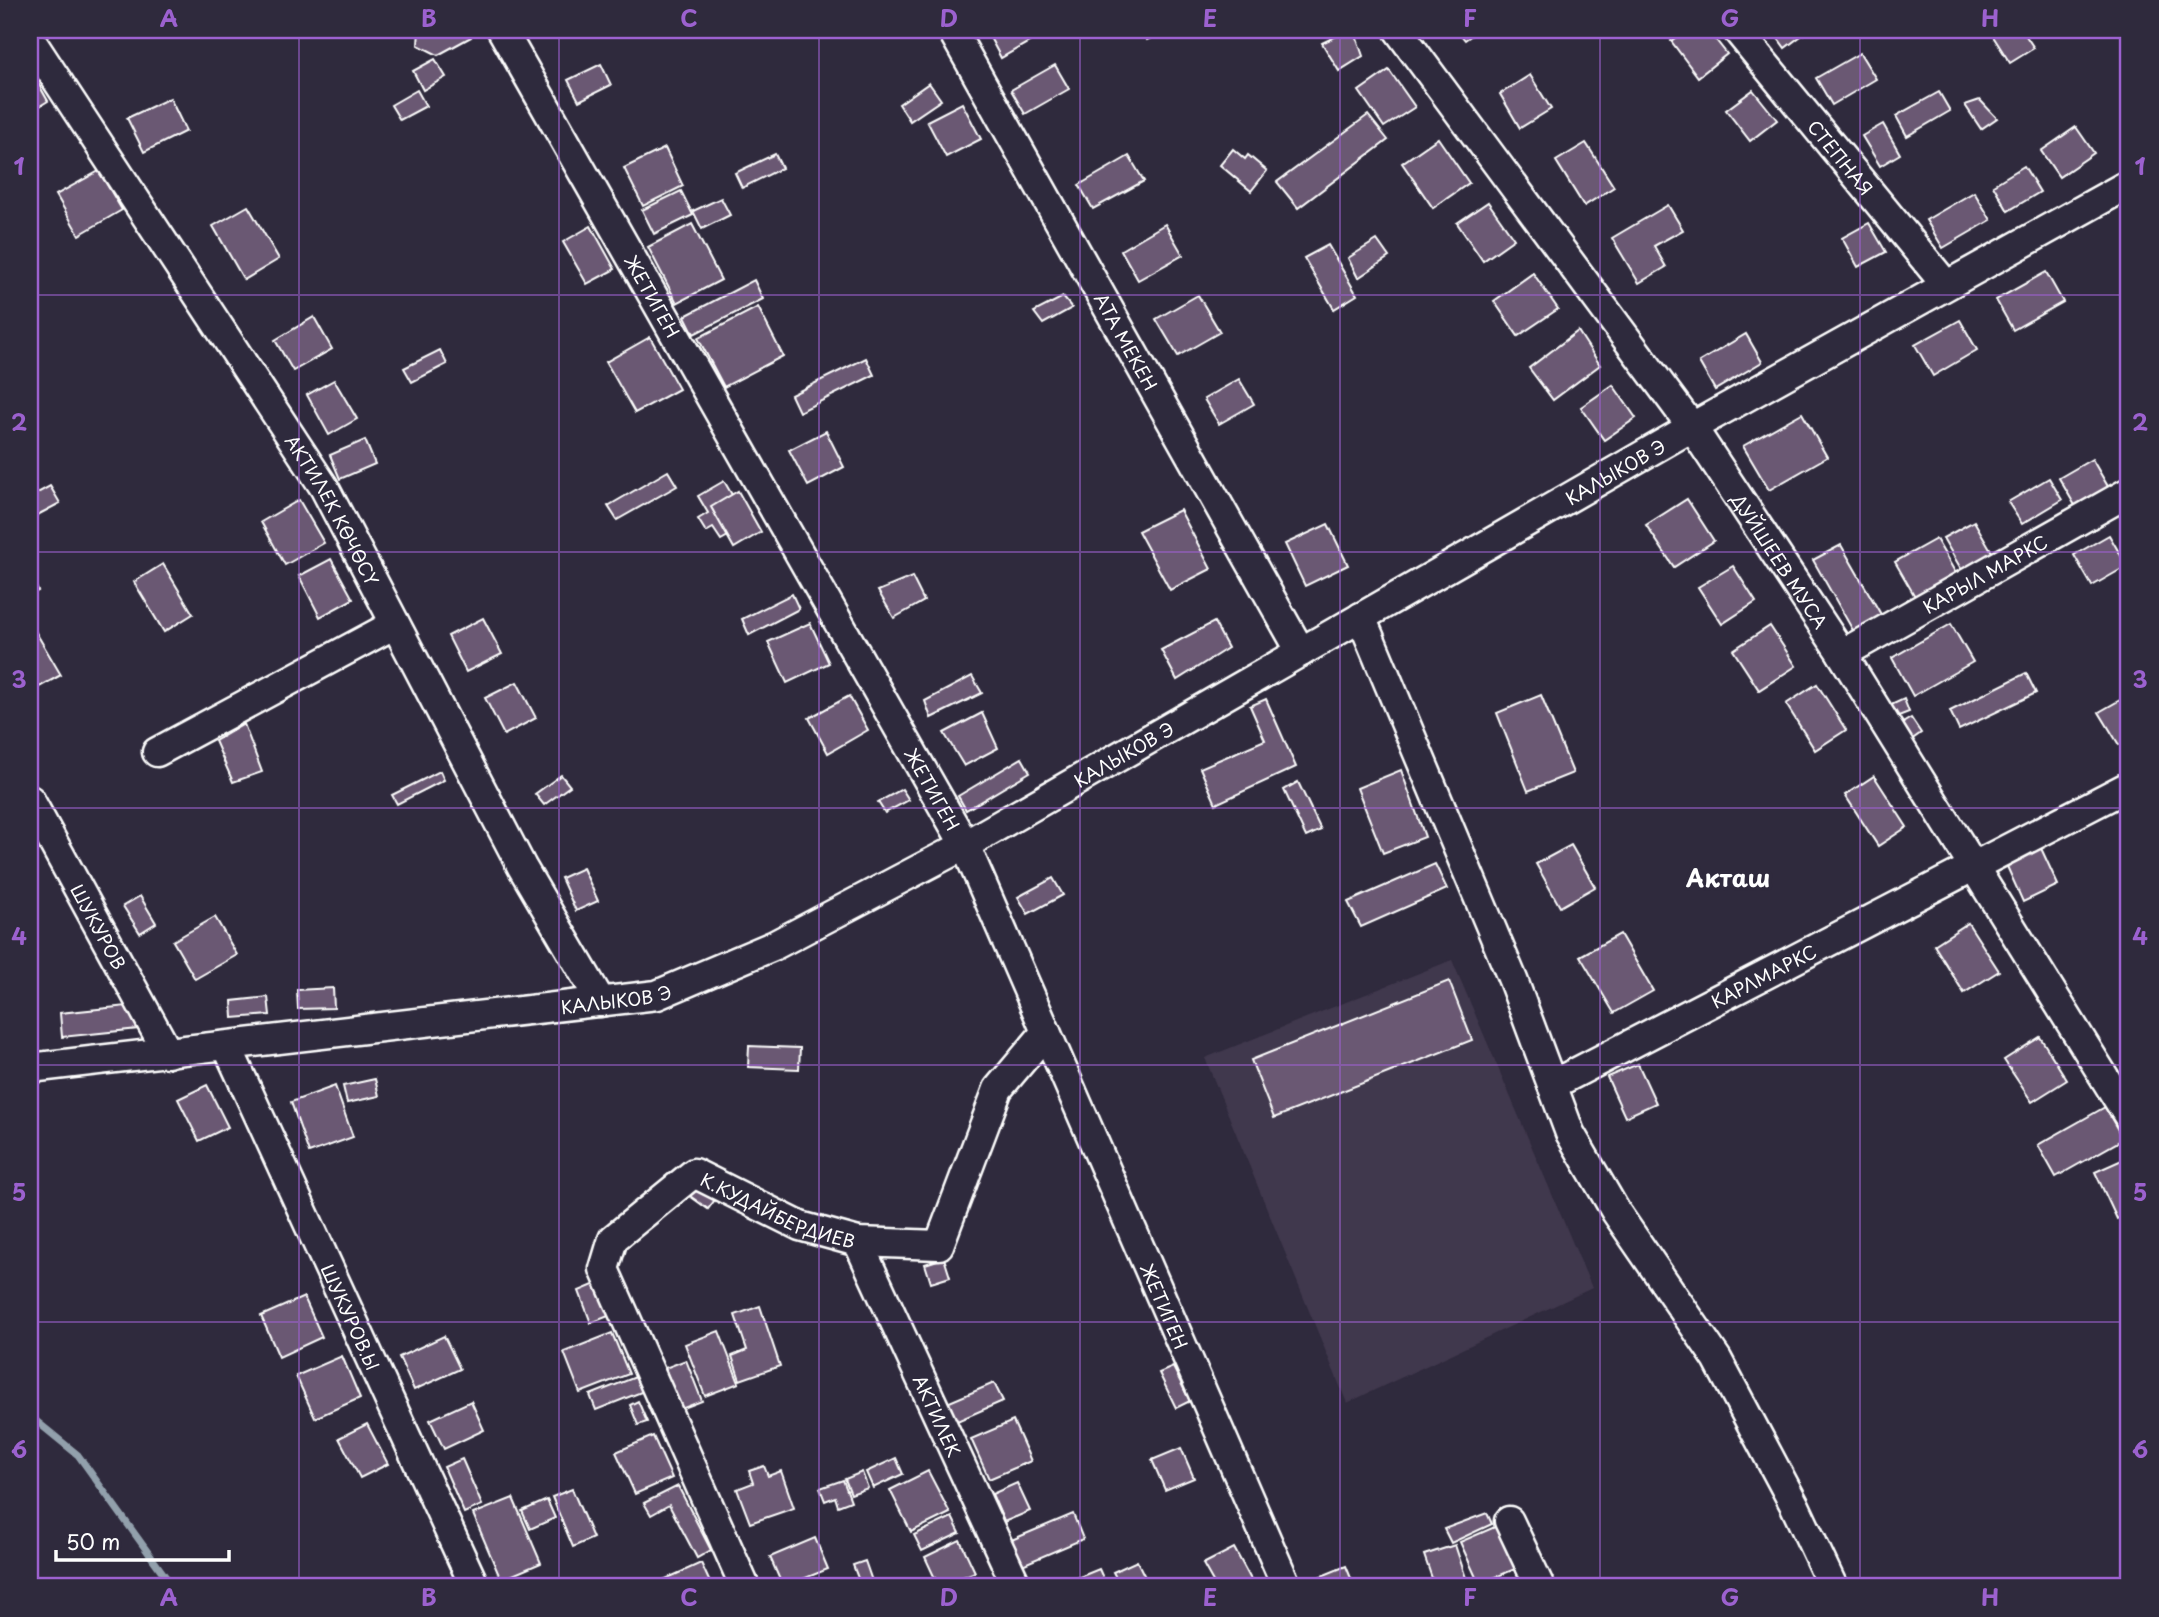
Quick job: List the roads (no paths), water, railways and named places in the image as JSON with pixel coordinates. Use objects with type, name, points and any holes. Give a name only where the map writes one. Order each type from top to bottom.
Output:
[{"type":"street","name":"ЖЕТИГЕН","points":[[502,30],[965,845],[1287,1587]]},
{"type":"street","name":"АТА МЕКЕН","points":[[952,30],[1301,652]]},
{"type":"street","name":"ДУЙШЕЕВ МУСА","points":[[1398,30],[1692,427],[1842,654],[2129,1117]]},
{"type":"street","name":"СТЕПНАЯ","points":[[1737,30],[1947,285]]},
{"type":"street","name":"АКТИЛЕК КӨЧӨСҮ","points":[[30,39],[324,487],[522,867],[601,1002]]},
{"type":"street","name":"КАЛЫКОВ Э","points":[[30,1068],[657,995],[761,951],[965,845],[1692,427],[2129,184]]},
{"type":"street","name":"КАРЫЛ МАРКС","points":[[1842,654],[2129,492]]},
{"type":"street","points":[[1361,617],[1513,980],[1570,1133],[1616,1212],[1717,1359],[1795,1506],[1833,1587]]},
{"type":"street","points":[[157,752],[396,624]]},
{"type":"street","name":"КАРЛМАРКС","points":[[1552,1085],[2129,786]]},
{"type":"street","name":"ШУКУРОВ","points":[[30,800],[168,1053]]},
{"type":"street","name":"К.КУДАЙБЕРДИЕВ","points":[[745,1587],[604,1269],[613,1239],[694,1173],[800,1226],[858,1242],[939,1245],[998,1089],[1046,1032]]},
{"type":"street","name":"ШУКУРОВ.Ы","points":[[227,1046],[475,1587]]},
{"type":"street","name":"АКТИЛЕК","points":[[858,1242],[1017,1587]]},
{"type":"street","points":[[1509,1521],[1540,1587]]},
{"type":"waterway","points":[[30,1416],[78,1455],[173,1587]]},
{"type":"district","name":"Акташ","points":[[1728,877]]}]
